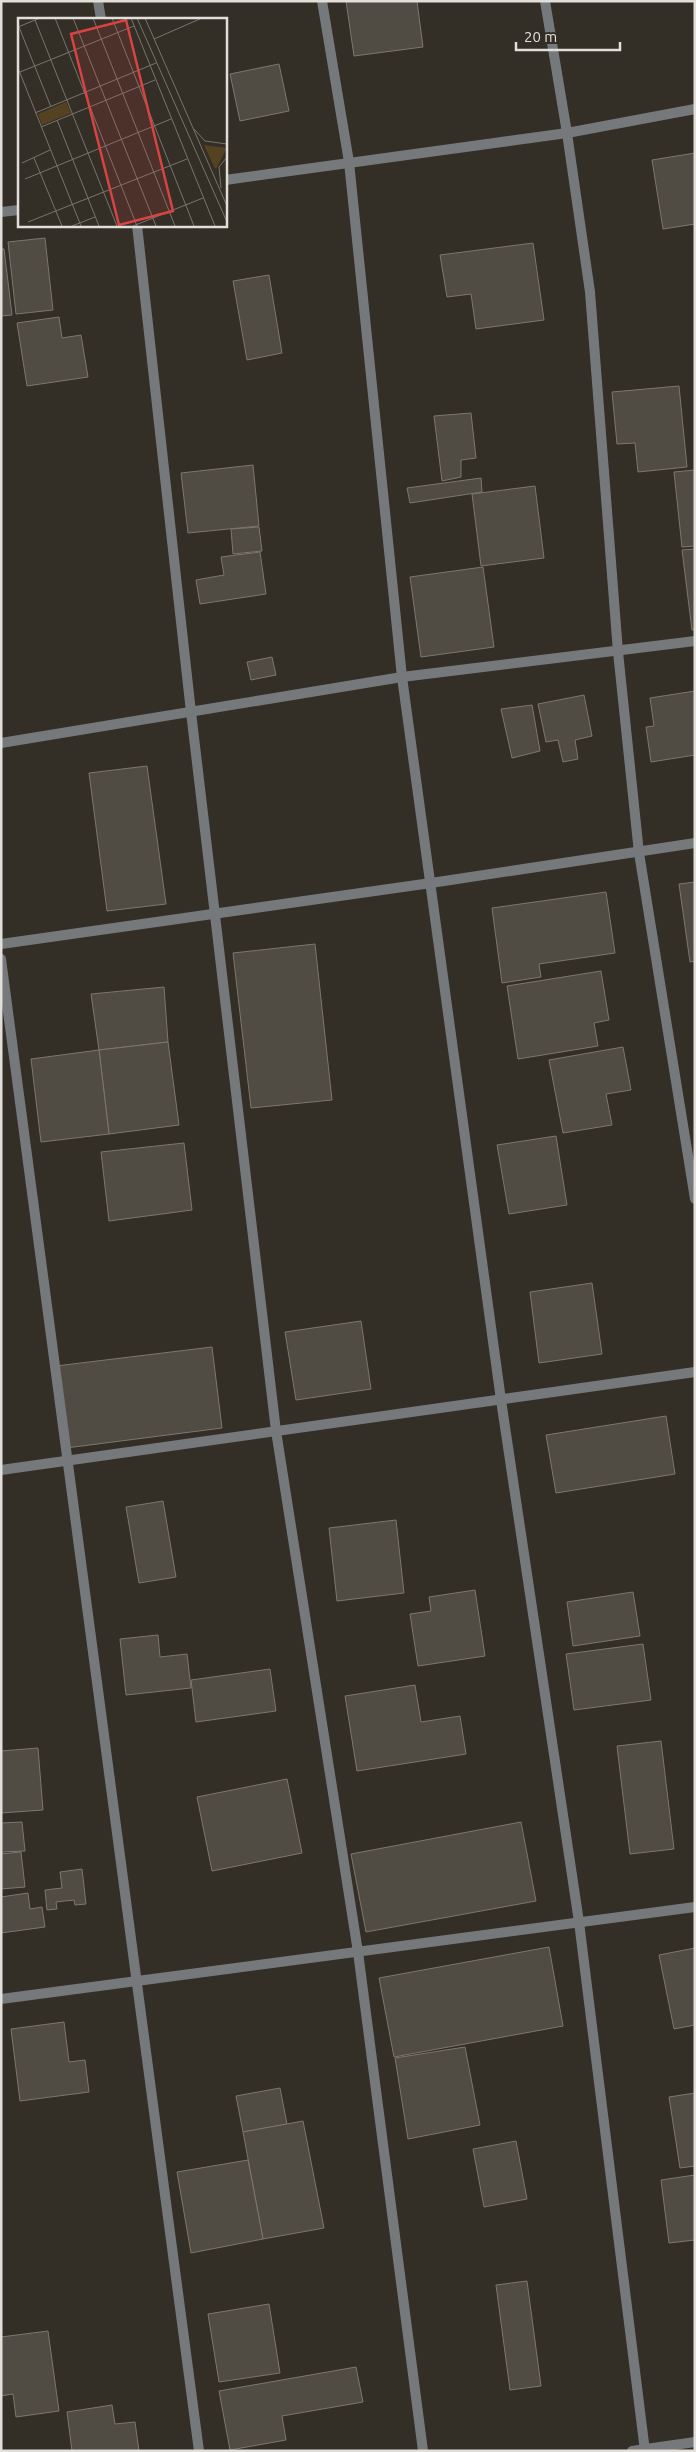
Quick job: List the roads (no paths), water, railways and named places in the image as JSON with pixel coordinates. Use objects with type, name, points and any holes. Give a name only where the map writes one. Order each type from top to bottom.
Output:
[{"type":"street","points":[[98,1],[101,18]]},
{"type":"street","points":[[322,1],[349,162],[402,677],[501,1400],[578,1922],[644,2450]]},
{"type":"street","points":[[545,1],[567,133],[590,292],[618,652],[639,852],[695,1199]]},
{"type":"street","points":[[226,180],[567,133],[695,109]]},
{"type":"street","points":[[1,212],[18,210]]},
{"type":"street","points":[[137,226],[191,712],[276,1431],[358,1952],[423,2451]]},
{"type":"street","points":[[1,743],[402,677],[618,652],[695,641]]},
{"type":"street","points":[[1,944],[431,883],[695,843]]},
{"type":"street","points":[[1,959],[199,2451]]},
{"type":"street","points":[[1,1470],[695,1372]]},
{"type":"street","points":[[1,2000],[695,1907]]},
{"type":"street","points":[[632,2451],[695,2442]]}]
